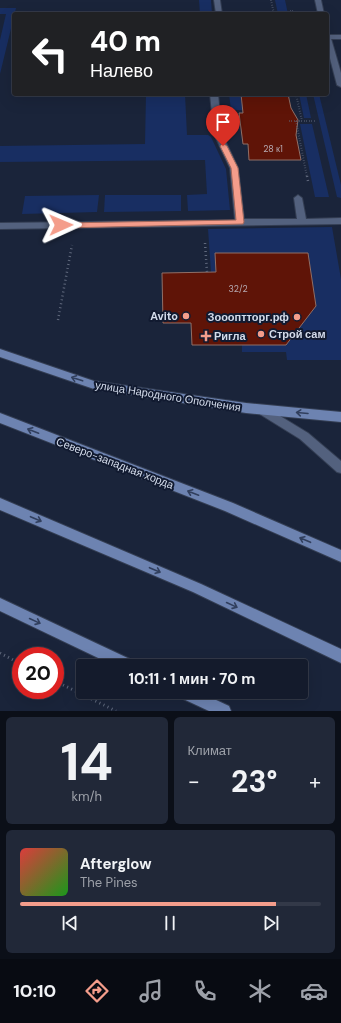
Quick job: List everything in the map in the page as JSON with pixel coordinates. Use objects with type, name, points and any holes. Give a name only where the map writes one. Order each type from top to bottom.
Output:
[{"type":"main road","name":"улица Народного Ополчения","points":[[0,353],[94,385],[262,410],[341,417]]},
{"type":"main road","name":"Северо-западная хорда","points":[[0,418],[229,508],[341,556]]},
{"type":"main road","points":[[0,504],[197,588],[341,656]]},
{"type":"main road","points":[[0,604],[114,659]]},
{"type":"main road","points":[[199,699],[224,711]]},
{"type":"street","points":[[217,0],[219,12]]},
{"type":"street","points":[[318,0],[321,12]]},
{"type":"street","points":[[329,36],[341,37]]},
{"type":"street","points":[[329,43],[341,85]]},
{"type":"street","points":[[214,96],[218,134],[234,168],[240,222]]},
{"type":"street","points":[[298,198],[302,221]]},
{"type":"street","points":[[0,226],[341,221]]},
{"type":"street","points":[[262,410],[304,436],[341,468]]},
{"type":"path","points":[[271,0],[274,12]]},
{"type":"path","points":[[296,96],[302,121]]},
{"type":"path","points":[[289,121],[315,121]]},
{"type":"path","points":[[296,121],[309,187]]},
{"type":"path","points":[[204,223],[207,272]]},
{"type":"path","points":[[58,320],[76,225]]},
{"type":"path","points":[[0,653],[12,659]]},
{"type":"path","points":[[64,685],[116,711]]},
{"type":"shaded area","points":[[199,0],[211,0],[212,12],[200,12]]},
{"type":"shaded area","points":[[275,0],[285,0],[288,12],[278,12]]},
{"type":"shaded area","points":[[0,8],[16,8],[15,12],[12,12],[12,24],[0,74],[0,40],[6,14],[0,14]]},
{"type":"shaded area","points":[[146,96],[185,96],[187,135],[208,135],[211,137],[226,169],[230,210],[188,211],[187,195],[207,194],[205,160],[0,162],[0,146],[145,144]]},
{"type":"shaded area","points":[[229,96],[241,96],[243,110],[231,110]]},
{"type":"shaded area","points":[[299,96],[306,96],[311,118],[304,118]]},
{"type":"shaded area","points":[[313,96],[319,96],[341,185],[341,198],[337,197]]},
{"type":"shaded area","points":[[300,124],[312,124],[329,197],[315,197]]},
{"type":"shaded area","points":[[99,195],[97,212],[22,214],[25,196]]},
{"type":"shaded area","points":[[105,195],[181,195],[181,211],[104,212]]},
{"type":"shaded area","points":[[332,227],[341,279],[341,360],[287,360],[286,352],[242,352],[242,345],[286,345],[316,306],[308,253],[215,253],[216,272],[211,272],[208,229]]},
{"type":"building","points":[[241,96],[288,96],[291,108],[298,120],[296,135],[301,160],[249,160],[248,144],[243,144],[239,113],[243,113]]},
{"type":"building","points":[[215,253],[308,253],[316,306],[286,345],[192,345],[191,323],[163,323],[162,273],[216,272]]},
{"type":"place","name":"Avito","points":[[186,316]]},
{"type":"place","name":"Зоооптторг.рф","points":[[297,317]]},
{"type":"place","name":"Строй сам","points":[[261,334]]},
{"type":"place","name":"Ригла","points":[[206,336]]},
{"type":"route","points":[[61,225],[240,222],[234,168],[223,146]]}]
